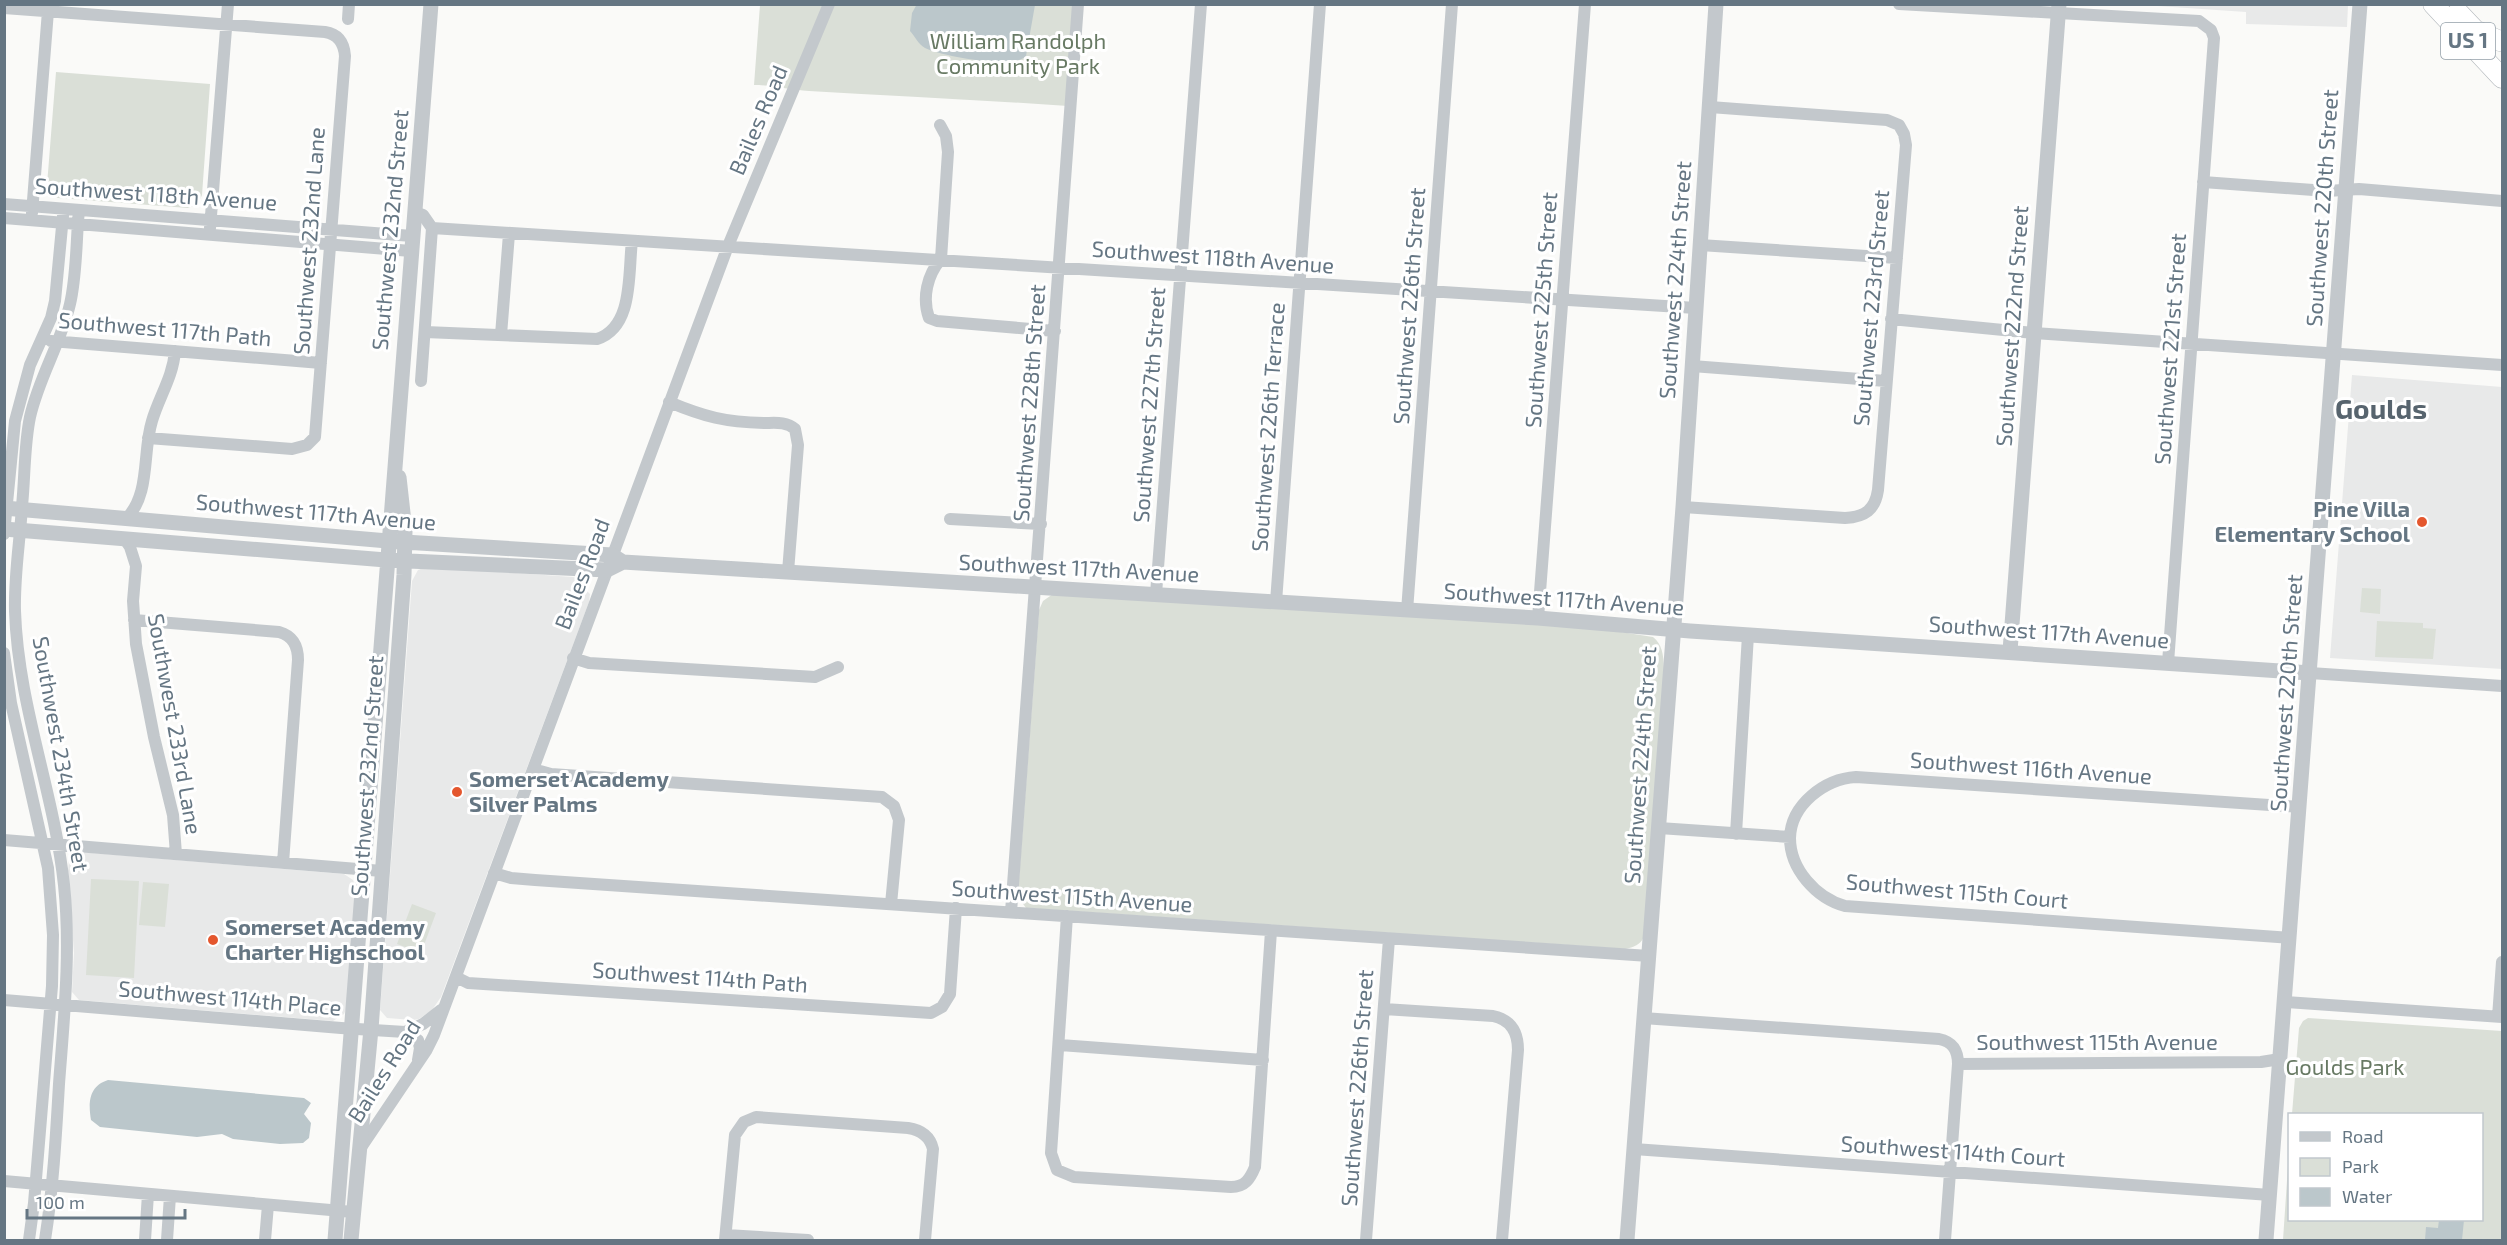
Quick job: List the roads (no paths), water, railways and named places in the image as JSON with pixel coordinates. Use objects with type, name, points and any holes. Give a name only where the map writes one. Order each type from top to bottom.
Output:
[{"type":"highway","name":"US 1","points":[[2433,4],[2502,78]]},
{"type":"highway","points":[[2451,4],[2475,30],[2501,43]]},
{"type":"highway","name":"US 1","points":[[2465,4],[2501,43]]},
{"type":"street","points":[[210,235],[228,4]]},
{"type":"street","points":[[348,20],[349,4]]},
{"type":"street","name":"Southwest 232nd Street","points":[[351,1240],[346,1211],[352,1029],[430,4]]},
{"type":"street","name":"Bailes Road","points":[[360,1150],[434,1035],[573,658],[614,562],[669,402],[728,246],[829,4]]},
{"type":"street","name":"Southwest 228th Street","points":[[1011,912],[1037,586],[1078,4]]},
{"type":"street","name":"Southwest 227th Street","points":[[1156,594],[1201,4]]},
{"type":"street","name":"Southwest 226th Terrace","points":[[1276,602],[1320,4]]},
{"type":"street","name":"Southwest 226th Street","points":[[1407,611],[1452,4]]},
{"type":"street","name":"Southwest 225th Street","points":[[1538,618],[1584,4]]},
{"type":"street","name":"Southwest 224th Street","points":[[1627,1240],[1683,507],[1716,4]]},
{"type":"street","points":[[1899,4],[2059,9]]},
{"type":"street","name":"Southwest 220th Street","points":[[2266,1240],[2360,4]]},
{"type":"street","points":[[4,8],[48,11],[108,10],[226,25]]},
{"type":"street","name":"Southwest 221st Street","points":[[2059,9],[2199,21],[2211,30],[2214,38],[2168,663]]},
{"type":"street","name":"Southwest 222nd Street","points":[[2010,651],[2059,9]]},
{"type":"street","points":[[32,221],[48,11]]},
{"type":"street","name":"Southwest 232nd Lane","points":[[148,438],[292,449],[307,445],[316,433],[345,56],[339,39],[329,33],[226,25]]},
{"type":"street","name":"Southwest 223rd Street","points":[[1683,507],[1845,518],[1858,517],[1869,512],[1878,490],[1905,140],[1899,125],[1883,119],[1710,107]]},
{"type":"street","points":[[940,125],[947,144],[948,165],[941,259],[931,273],[926,303],[929,318],[937,321],[1055,331]]},
{"type":"street","points":[[2203,182],[2327,191],[2359,189],[2502,201]]},
{"type":"street","name":"Southwest 118th Avenue","points":[[4,204],[331,229],[412,244]]},
{"type":"street","name":"Southwest 234th Street","points":[[45,1240],[52,1185],[65,1005],[67,935],[57,844],[33,740],[21,668],[10,529],[15,421],[30,365],[56,301],[64,208]]},
{"type":"street","name":"Southwest 234th Street","points":[[11,508],[31,415],[43,375],[58,341],[71,302],[79,210]]},
{"type":"street","points":[[414,212],[423,215],[432,228],[422,381]]},
{"type":"street","name":"Southwest 118th Avenue","points":[[4,218],[330,245],[412,244]]},
{"type":"street","name":"Southwest 118th Avenue","points":[[432,228],[1696,308]]},
{"type":"street","points":[[501,335],[509,234]]},
{"type":"street","points":[[425,332],[597,339],[608,336],[625,310],[632,241]]},
{"type":"street","points":[[1700,245],[1897,258]]},
{"type":"street","points":[[1891,319],[2034,333],[2502,365]]},
{"type":"street","name":"Southwest 117th Path","points":[[41,340],[321,363]]},
{"type":"street","points":[[126,519],[133,512],[141,494],[148,438],[152,422],[174,369],[176,351]]},
{"type":"street","points":[[1692,366],[1886,381]]},
{"type":"street","points":[[669,402],[706,417],[724,421],[783,423],[795,429],[798,445],[788,572]]},
{"type":"street","name":"Southwest 232nd Street","points":[[335,1240],[346,1211],[360,1150],[371,1029],[406,542],[400,481],[394,460]]},
{"type":"street","points":[[141,494],[148,514],[156,521]]},
{"type":"street","name":"Southwest 117th Avenue","points":[[11,508],[614,562],[1538,618],[1748,635],[2502,686]]},
{"type":"street","points":[[950,519],[1041,524]]},
{"type":"street","name":"Southwest 234th Street","points":[[4,534],[10,529]]},
{"type":"street","name":"Southwest 117th Avenue","points":[[10,529],[386,560],[614,562]]},
{"type":"street","name":"Southwest 233rd Lane","points":[[124,538],[130,547],[135,566],[134,620],[144,690],[173,814],[176,854]]},
{"type":"street","points":[[135,566],[141,553],[154,540]]},
{"type":"street","points":[[134,620],[279,632],[295,643],[298,660],[283,863]]},
{"type":"street","points":[[1736,834],[1748,635]]},
{"type":"street","name":"Southwest 234th Street","points":[[4,653],[11,703],[48,868],[52,917],[53,964],[36,1184],[29,1240]]},
{"type":"street","points":[[573,658],[589,663],[816,677],[838,667]]},
{"type":"street","points":[[533,769],[549,774],[573,776],[878,796],[889,801],[896,810],[898,820],[891,904]]},
{"type":"street","name":"Southwest 116th Avenue","points":[[1790,837],[1800,809],[1815,793],[1832,782],[1856,777],[2300,807]]},
{"type":"street","points":[[1659,828],[1790,837]]},
{"type":"street","name":"Southwest 115th Court","points":[[1790,837],[1795,860],[1805,879],[1823,896],[1845,906],[2290,938]]},
{"type":"street","points":[[4,840],[382,871]]},
{"type":"street","name":"Southwest 115th Avenue","points":[[494,873],[512,879],[1649,956]]},
{"type":"street","name":"Southwest 114th Path","points":[[456,977],[468,983],[928,1013],[942,1007],[950,994],[956,908]]},
{"type":"street","points":[[1067,916],[1051,1153],[1057,1170],[1074,1177],[1231,1187],[1244,1185],[1250,1178],[1255,1167],[1271,931]]},
{"type":"street","name":"Southwest 226th Street","points":[[1366,1240],[1389,939]]},
{"type":"street","points":[[2285,1002],[2500,1017],[2502,962]]},
{"type":"street","name":"Southwest 114th Place","points":[[4,1000],[405,1032]]},
{"type":"street","points":[[405,1032],[423,1024],[444,1007]]},
{"type":"street","points":[[1384,1009],[1501,1018],[1516,1034],[1518,1050],[1502,1240]]},
{"type":"street","name":"Southwest 115th Avenue","points":[[1644,1018],[1939,1039],[1953,1045],[1958,1064],[2261,1062],[2280,1059]]},
{"type":"street","points":[[405,1032],[415,1037],[419,1043],[417,1064]]},
{"type":"street","points":[[1060,1045],[1263,1060]]},
{"type":"street","points":[[1945,1240],[1958,1064]]},
{"type":"street","points":[[808,1240],[725,1238],[734,1139],[744,1122],[756,1117],[908,1128],[920,1131],[928,1139],[933,1149],[925,1240]]},
{"type":"street","name":"Southwest 114th Court","points":[[1634,1149],[2270,1195]]},
{"type":"street","points":[[4,1181],[346,1211]]},
{"type":"street","points":[[145,1240],[148,1194]]},
{"type":"street","points":[[167,1240],[170,1196]]},
{"type":"street","points":[[265,1240],[268,1204]]},
{"type":"water","points":[[917,4],[1035,5],[1026,56],[1019,60],[993,62],[946,55],[925,48],[910,31],[912,13]]},
{"type":"water","points":[[108,1080],[304,1098],[311,1103],[304,1114],[311,1123],[309,1138],[303,1143],[280,1144],[233,1139],[222,1134],[197,1137],[100,1127],[91,1120],[90,1101],[97,1086]]},
{"type":"water","points":[[2439,1221],[2464,1221],[2462,1240],[2425,1240],[2426,1227],[2438,1228]]},
{"type":"place","name":"Pine Villa Elementary School","points":[[2422,522]]},
{"type":"place","name":"Somerset Academy Silver Palms","points":[[457,792]]},
{"type":"place","name":"Somerset Academy Charter Highschool","points":[[213,940]]},
{"type":"district","name":"Goulds","points":[[2381,409]]},
{"type":"park label","name":"William Randolph Community Park","points":[[1018,54]]},
{"type":"park label","name":"Goulds Park","points":[[2345,1067]]}]
